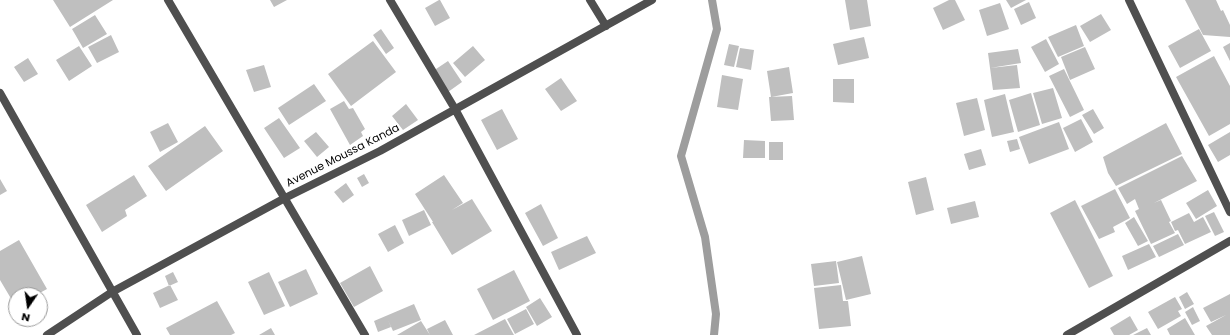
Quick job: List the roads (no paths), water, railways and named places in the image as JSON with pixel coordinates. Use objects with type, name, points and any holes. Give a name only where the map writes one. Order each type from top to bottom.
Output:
[{"type":"street","points":[[168,0],[365,335]]},
{"type":"street","points":[[390,0],[455,109],[577,335]]},
{"type":"street","points":[[590,0],[606,26]]},
{"type":"street","name":"Avenue Moussa Kanda","points":[[47,335],[112,292],[285,198],[380,151],[652,0]]},
{"type":"street","points":[[1129,0],[1230,212]]},
{"type":"street","points":[[0,93],[137,335]]},
{"type":"street","points":[[1067,335],[1230,241]]},
{"type":"waterway","points":[[712,0],[717,29],[681,156],[705,237],[716,314],[714,335]]}]
